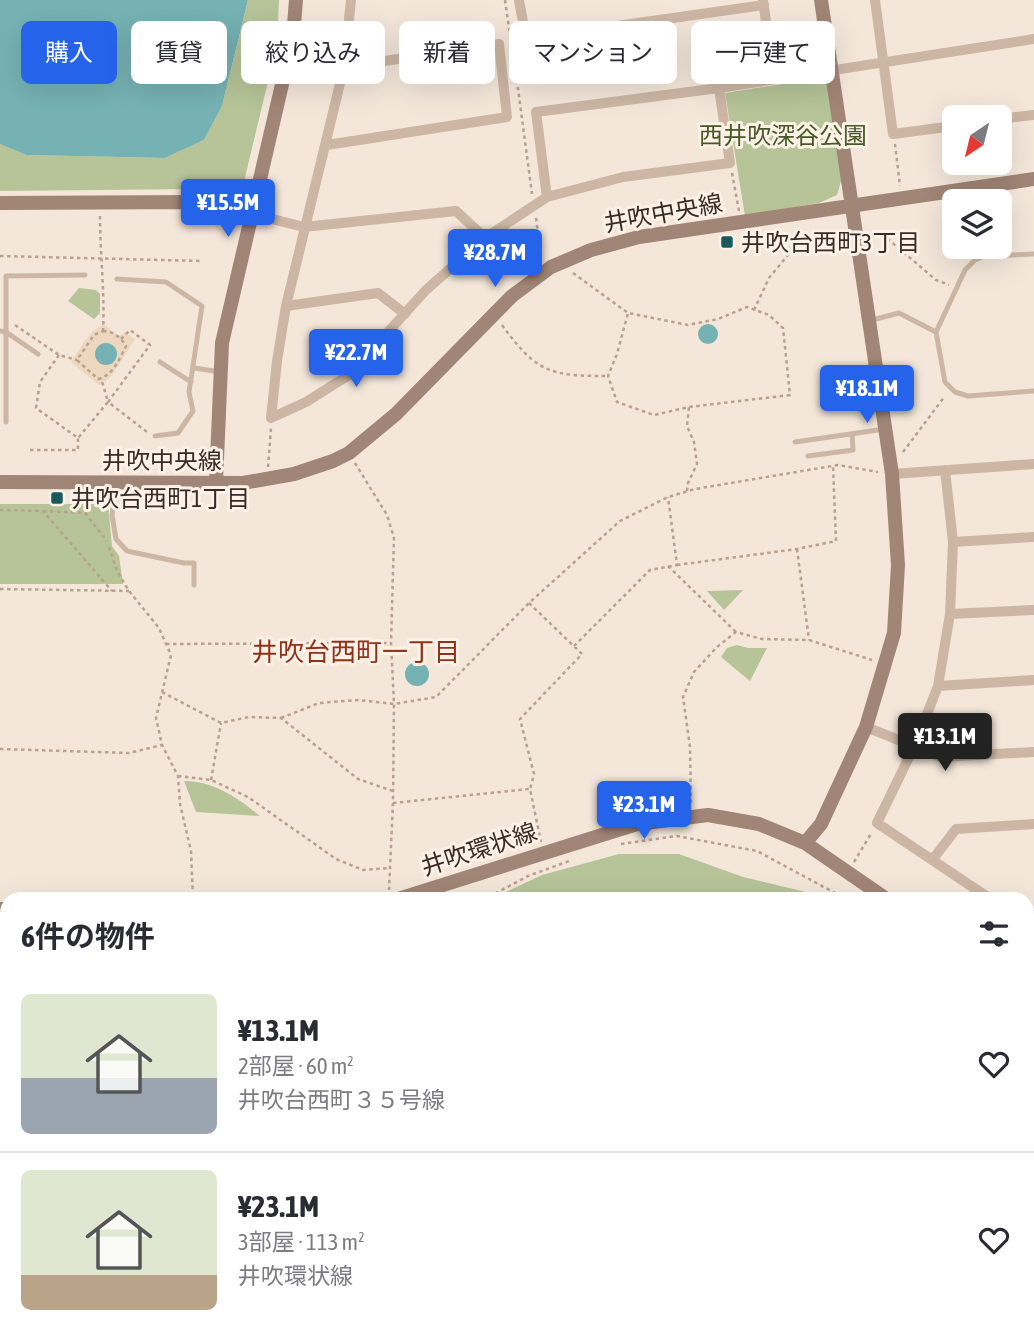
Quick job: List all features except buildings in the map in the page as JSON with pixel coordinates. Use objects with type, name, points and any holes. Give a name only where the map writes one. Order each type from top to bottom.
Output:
[{"type":"street","points":[[216,482],[222,343],[293,37],[296,0]]},
{"type":"street","points":[[349,21],[351,0]]},
{"type":"street","points":[[519,0],[526,39],[763,2],[766,21]]},
{"type":"street","points":[[821,0],[824,21]]},
{"type":"street","points":[[875,0],[893,134],[942,127]]},
{"type":"street","points":[[835,70],[1034,39]]},
{"type":"street","points":[[327,145],[507,117],[499,44],[385,61]]},
{"type":"street","points":[[271,418],[286,306],[340,84]]},
{"type":"street","points":[[547,197],[536,112],[743,84]]},
{"type":"street","points":[[806,843],[821,824],[866,727],[894,634],[898,565],[892,474],[833,84]]},
{"type":"street","points":[[271,418],[306,402],[349,376],[426,290],[485,238],[547,197],[623,177],[730,163],[719,88]]},
{"type":"street","points":[[1012,117],[1034,114]]},
{"type":"street","name":"井吹中央線","points":[[0,482],[243,482],[294,474],[349,453],[396,414],[512,296],[551,267],[592,250],[639,237],[1034,179]]},
{"type":"street","points":[[0,204],[196,202],[304,227],[456,211],[485,238]]},
{"type":"street","points":[[286,306],[378,293],[405,314]]},
{"type":"street","points":[[892,474],[1034,464]]},
{"type":"street","points":[[945,470],[953,542],[950,614],[938,685],[914,747],[877,823],[980,892]]},
{"type":"street","points":[[953,542],[1034,537]]},
{"type":"street","points":[[950,614],[1034,610]]},
{"type":"street","points":[[938,685],[1034,680]]},
{"type":"street","points":[[866,727],[941,757],[1034,752]]},
{"type":"street","name":"井吹環状線","points":[[407,892],[637,824],[708,815],[759,824],[806,843],[877,892]]},
{"type":"street","points":[[933,859],[956,829],[1034,824]]},
{"type":"lane","points":[[1034,254],[984,256],[975,260],[965,270],[936,332],[945,382],[955,393],[968,396],[1034,391]]},
{"type":"lane","points":[[6,422],[3,332],[6,320],[6,275],[85,275]]},
{"type":"lane","points":[[117,279],[166,282],[202,306],[189,393],[193,411],[178,433],[155,436]]},
{"type":"lane","points":[[869,320],[899,313],[936,332]]},
{"type":"lane","points":[[3,332],[38,354]]},
{"type":"lane","points":[[160,362],[191,382]]},
{"type":"lane","points":[[194,368],[221,372]]},
{"type":"lane","points":[[795,442],[885,429]]},
{"type":"lane","points":[[808,456],[853,450],[852,434]]},
{"type":"lane","points":[[116,483],[112,515],[116,539],[127,551],[194,563],[194,585]]},
{"type":"path","points":[[505,0],[509,27]]},
{"type":"path","points":[[517,84],[543,272]]},
{"type":"path","points":[[893,134],[902,198]]},
{"type":"path","points":[[730,163],[741,222]]},
{"type":"path","points":[[100,202],[103,331]]},
{"type":"path","points":[[883,234],[936,280],[957,288]]},
{"type":"path","points":[[754,310],[769,278],[789,255],[796,237]]},
{"type":"path","points":[[0,256],[202,261]]},
{"type":"path","points":[[570,271],[628,313],[688,325],[718,319],[747,307],[769,315],[783,328],[790,395],[689,407],[654,415],[617,402],[608,376],[628,313]]},
{"type":"path","points":[[6,320],[25,330],[59,355],[77,360],[98,379],[113,369],[126,346],[121,339],[103,331],[94,335],[77,360]]},
{"type":"path","points":[[500,322],[519,349],[537,366],[566,376],[608,376]]},
{"type":"path","points":[[30,450],[78,450],[78,438],[150,345],[130,330],[121,339]]},
{"type":"path","points":[[59,355],[40,382],[36,408],[78,438]]},
{"type":"path","points":[[101,378],[108,402],[155,436]]},
{"type":"path","points":[[903,452],[951,388]]},
{"type":"path","points":[[687,491],[688,482],[697,464],[694,442],[687,426],[689,407]]},
{"type":"path","points":[[268,479],[271,418]]},
{"type":"path","points":[[349,453],[387,515],[394,538],[391,643],[394,704],[393,803],[387,887],[390,892]]},
{"type":"path","points":[[574,646],[650,570],[836,541],[833,466]]},
{"type":"path","points":[[162,692],[221,723],[249,716],[281,718],[319,703],[358,700],[394,704],[436,697],[529,603],[620,521],[668,497],[687,491],[833,466],[892,474]]},
{"type":"path","points":[[668,497],[677,565]]},
{"type":"path","points":[[0,510],[85,513],[108,542],[117,571],[129,591],[159,628],[171,655],[156,718],[162,745],[178,776],[180,804],[191,851],[193,892]]},
{"type":"path","points":[[43,510],[112,591]]},
{"type":"path","points":[[797,549],[809,640]]},
{"type":"path","points":[[668,566],[736,632],[762,639],[809,640],[884,664]]},
{"type":"path","points":[[0,589],[129,591]]},
{"type":"path","points":[[529,603],[582,654],[520,719],[534,774],[530,789],[543,853]]},
{"type":"path","points":[[691,817],[690,747],[683,697],[694,671],[736,632]]},
{"type":"path","points":[[166,644],[391,643]]},
{"type":"path","points":[[281,718],[358,779],[393,791]]},
{"type":"path","points":[[211,780],[221,723]]},
{"type":"path","points":[[0,749],[129,753],[162,745]]},
{"type":"path","points":[[178,776],[211,780],[248,797],[336,859],[363,870],[389,868]]},
{"type":"path","points":[[393,803],[530,789]]},
{"type":"path","points":[[848,872],[877,823]]},
{"type":"path","points":[[615,845],[677,836],[757,851],[834,892]]},
{"type":"path","points":[[498,892],[528,876],[578,858]]},
{"type":"green space","points":[[248,0],[279,0],[278,21],[243,21]]},
{"type":"green space","points":[[241,29],[241,84],[267,84],[240,198],[196,189],[0,191],[0,144],[26,155],[165,158],[204,140],[222,106]]},
{"type":"green space","name":"西井吹深谷公園","points":[[782,84],[827,84],[842,178],[837,195],[819,203],[745,216],[725,93]]},
{"type":"green space","points":[[79,288],[96,290],[100,294],[100,313],[94,319],[68,301]]},
{"type":"green space","points":[[0,504],[108,504],[112,546],[119,556],[123,584],[0,584]]},
{"type":"green space","points":[[743,590],[724,610],[707,591]]},
{"type":"green space","points":[[737,645],[767,648],[750,681],[721,657],[727,648]]},
{"type":"green space","points":[[184,781],[215,787],[260,816],[196,812]]},
{"type":"green space","points":[[619,854],[679,854],[743,877],[806,892],[506,892],[542,875]]},
{"type":"shaded area","points":[[103,324],[119,336],[125,332],[135,339],[113,374],[99,385],[71,362],[94,330]]},
{"type":"water","points":[[0,0],[248,0],[222,106],[204,140],[165,158],[26,155],[0,144]]},
{"type":"water","points":[[708,324],[715,327],[718,334],[715,341],[708,344],[701,341],[698,334],[701,327]]},
{"type":"water","points":[[106,343],[114,346],[117,354],[114,362],[106,365],[98,362],[95,354],[98,346]]},
{"type":"water","points":[[412,662],[422,662],[429,669],[429,679],[422,686],[412,686],[405,679],[405,669]]},
{"type":"place","name":"井吹台西町3丁目","points":[[727,242]]},
{"type":"place","name":"井吹台西町1丁目","points":[[57,498]]},
{"type":"district","name":"井吹台西町一丁目","points":[[356,652]]}]
